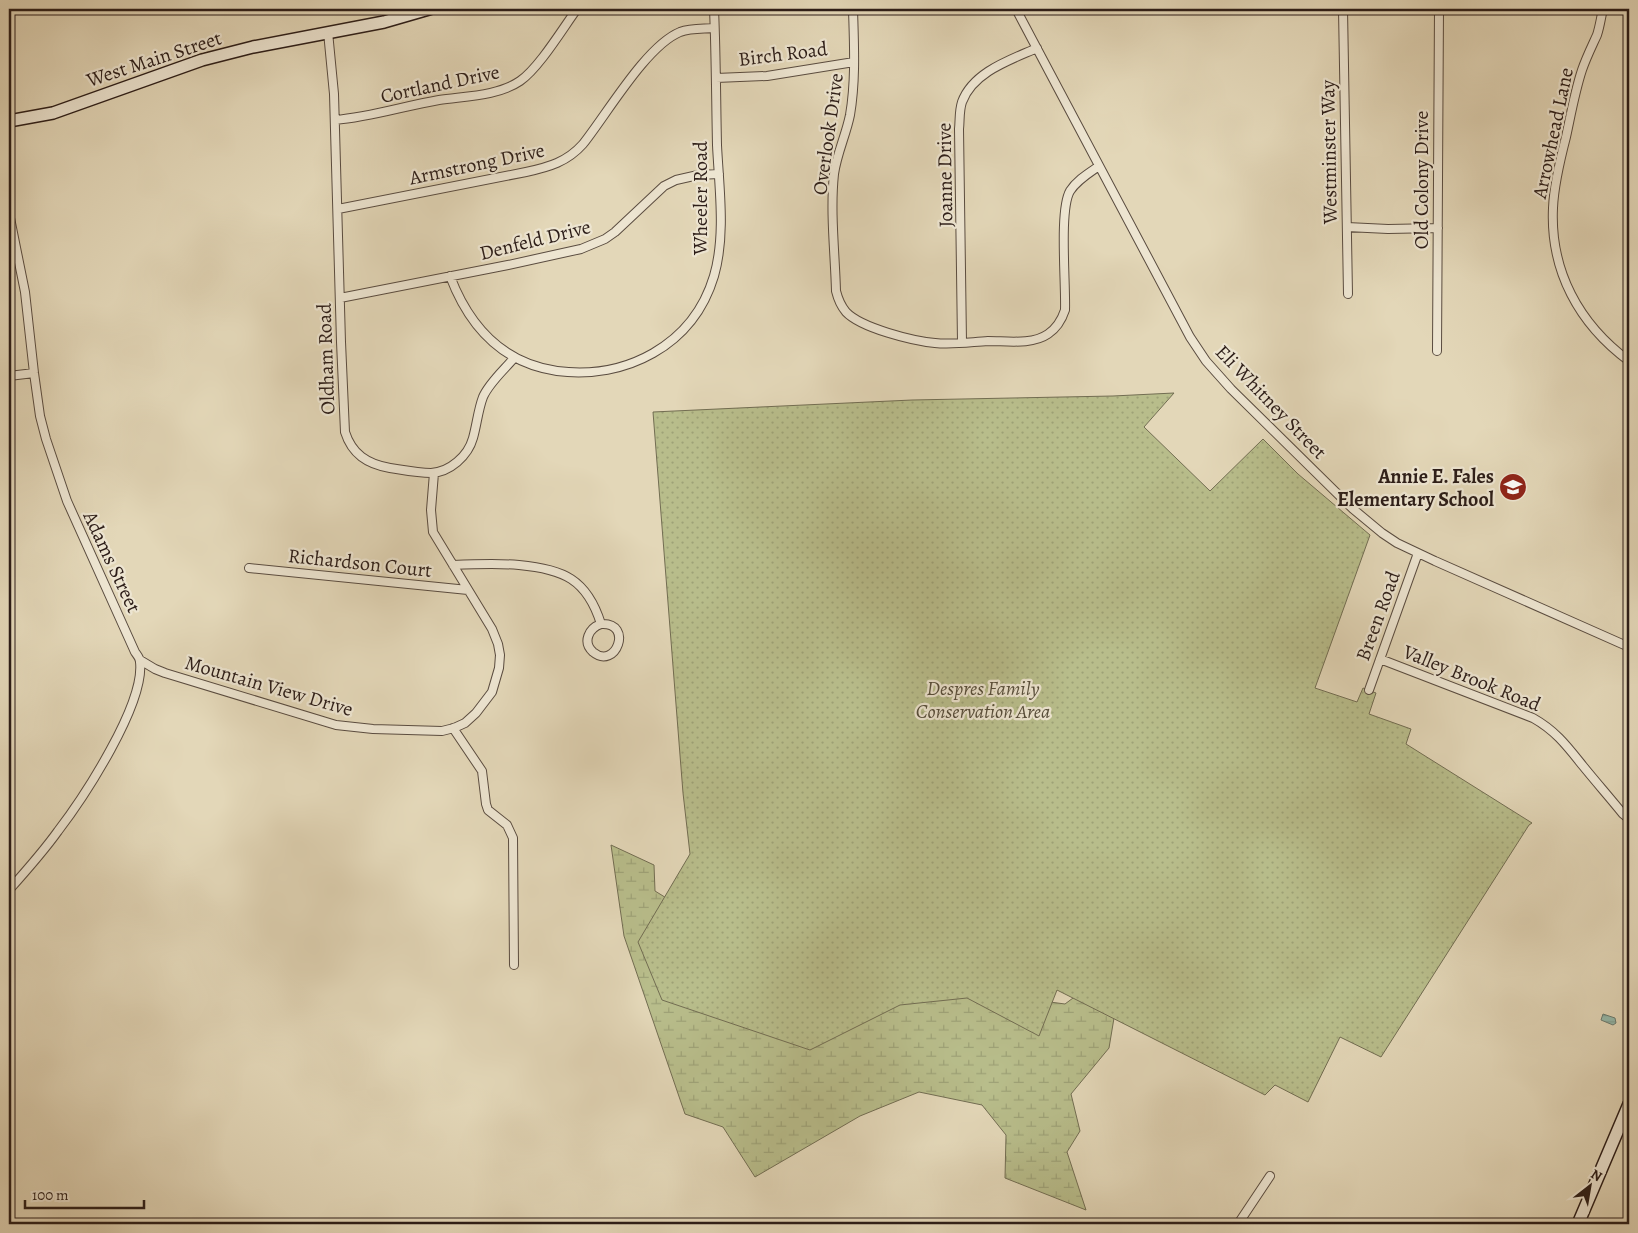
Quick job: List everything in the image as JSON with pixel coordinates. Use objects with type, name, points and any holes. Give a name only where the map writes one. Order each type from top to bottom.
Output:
[{"type":"street","name":"West Main Street","points":[[9,121],[53,113],[202,60],[253,47],[384,22],[429,9]]},
{"type":"street","name":"Cortland Drive","points":[[335,120],[370,116],[435,101],[488,93],[512,86],[522,80],[537,64],[577,9]]},
{"type":"street","name":"Wheeler Road","points":[[450,276],[457,296],[468,315],[496,346],[514,358],[531,365],[569,372],[603,372],[638,361],[654,353],[673,339],[699,308],[714,278],[719,248],[719,174],[714,9]]},
{"type":"street","name":"Overlook Drive","points":[[853,9],[854,62],[850,114],[836,161],[834,176],[836,283],[839,302],[852,318],[906,338],[937,344],[1036,339],[1048,334],[1061,321],[1065,310],[1064,226],[1066,201],[1075,184],[1099,166]]},
{"type":"street","name":"Eli Whitney Street","points":[[1016,9],[1190,336],[1206,361],[1236,394],[1363,518],[1382,533],[1418,553],[1629,647]]},
{"type":"street","name":"Westminster Way","points":[[1343,9],[1348,294]]},
{"type":"street","name":"Old Colony Drive","points":[[1437,351],[1439,9]]},
{"type":"street","name":"Arrowhead Lane","points":[[1603,9],[1597,32],[1582,69],[1570,117],[1558,171],[1553,206],[1553,227],[1558,263],[1576,304],[1597,334],[1612,349],[1629,361]]},
{"type":"street","name":"Armstrong Drive","points":[[338,209],[526,172],[564,161],[583,144],[660,45],[681,32],[690,29],[714,28]]},
{"type":"street","name":"Oldham Road","points":[[328,32],[332,60],[335,120],[345,432],[348,443],[356,452],[374,464],[434,473]]},
{"type":"street","name":"Joanne Drive","points":[[962,342],[959,129],[962,103],[968,91],[988,72],[1037,48]]},
{"type":"street","name":"Birch Road","points":[[716,78],[767,76],[854,62]]},
{"type":"street","name":"Denfeld Drive","points":[[340,298],[565,253],[588,246],[605,239],[615,232],[664,186],[676,180],[698,175],[719,174]]},
{"type":"street","name":"Adams Street","points":[[9,213],[24,285],[42,428],[57,476],[74,520],[140,660]]},
{"type":"street","points":[[1347,227],[1388,229],[1438,228]]},
{"type":"street","points":[[514,358],[484,394],[479,408],[473,439],[463,457],[452,466],[434,473],[431,510],[433,532],[492,629],[498,644],[500,668],[492,692],[485,703],[465,722],[453,728],[482,771],[488,810],[507,825],[513,838],[514,965]]},
{"type":"street","points":[[9,376],[34,373]]},
{"type":"street","name":"Breen Road","points":[[1369,690],[1418,553]]},
{"type":"street","points":[[453,566],[511,564],[555,570],[565,575],[584,590],[595,608],[601,624]]},
{"type":"street","name":"Richardson Court","points":[[249,568],[468,590]]},
{"type":"street","points":[[601,624],[613,627],[620,638],[616,650],[605,656],[593,652],[588,640],[590,631],[595,626],[601,624]]},
{"type":"street","name":"Valley Brook Road","points":[[1380,659],[1533,718],[1544,724],[1565,743],[1629,819]]},
{"type":"street","points":[[9,890],[63,824],[112,746],[136,694],[139,683],[140,660]]},
{"type":"street","name":"Mountain View Drive","points":[[140,660],[165,673],[336,725],[402,730],[442,731],[453,728]]},
{"type":"street","points":[[1578,1224],[1629,1104]]},
{"type":"street","points":[[1238,1224],[1270,1176]]},
{"type":"street","points":[[878,1224],[908,1224]]},
{"type":"green space","name":"Despres Family Conservation Area","points":[[1174,393],[1144,427],[1210,491],[1263,439],[1298,474],[1370,535],[1315,688],[1357,702],[1363,688],[1376,693],[1369,714],[1411,729],[1406,744],[1532,823],[1381,1057],[1340,1037],[1308,1102],[1275,1085],[1265,1095],[1057,990],[1039,1036],[967,998],[900,1005],[810,1050],[662,1000],[638,942],[690,854],[683,793],[653,412],[912,400]]},
{"type":"green space","points":[[611,845],[654,865],[655,891],[723,933],[1035,1000],[1065,1004],[1089,986],[1116,1006],[1109,1048],[1071,1094],[1080,1131],[1067,1152],[1086,1210],[1005,1178],[1006,1135],[982,1105],[919,1092],[860,1116],[755,1177],[723,1127],[685,1114],[624,936]]},
{"type":"shaded area","points":[[1603,1014],[1615,1018],[1616,1023],[1613,1025],[1601,1020]]},
{"type":"place","name":"Annie E. Fales Elementary School","points":[[1513,487]]}]
